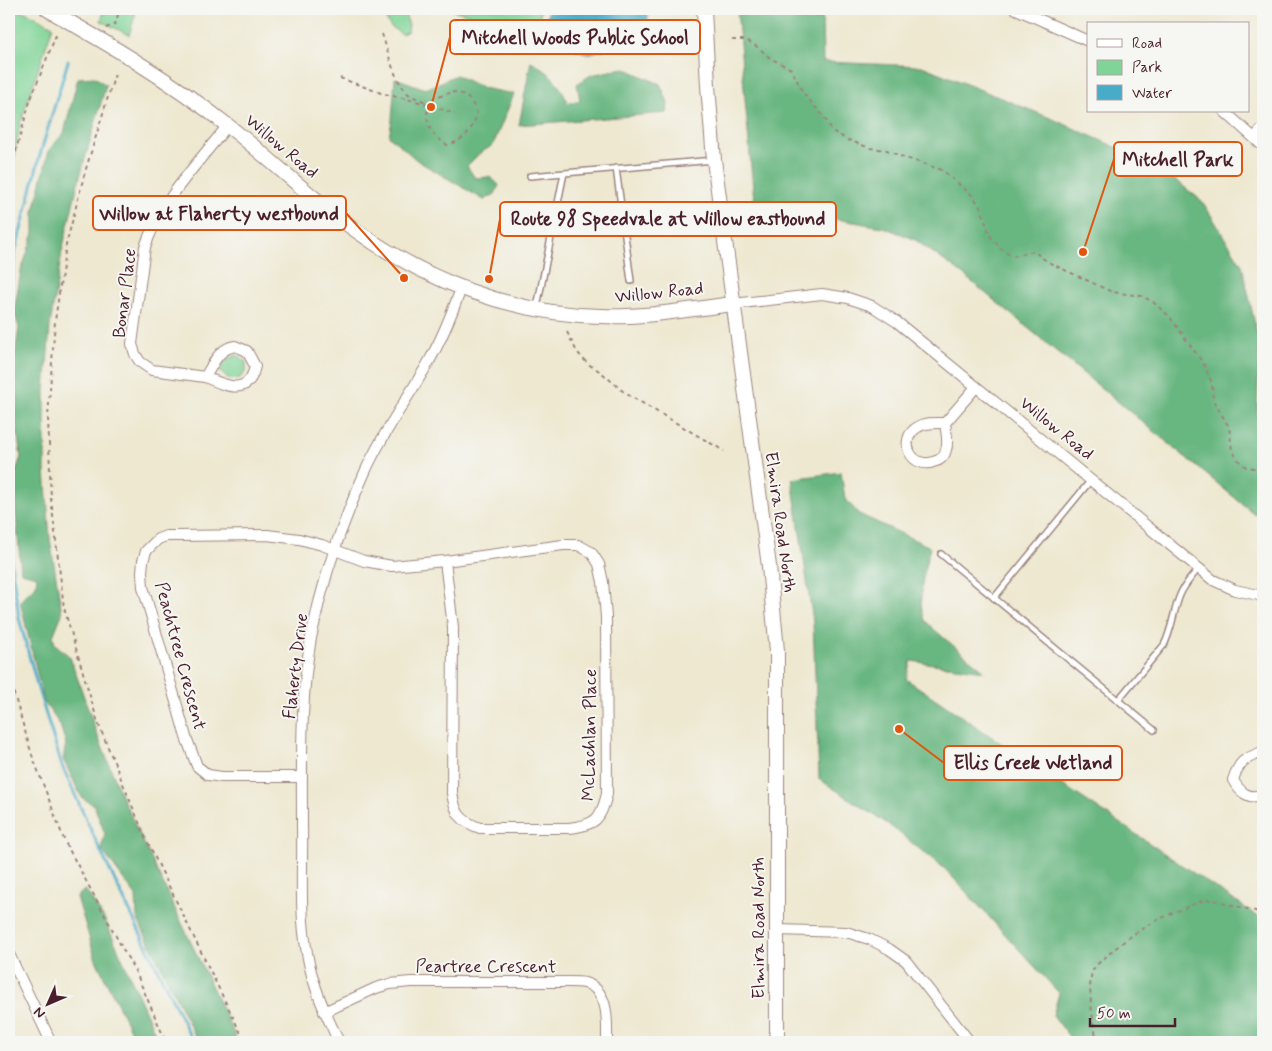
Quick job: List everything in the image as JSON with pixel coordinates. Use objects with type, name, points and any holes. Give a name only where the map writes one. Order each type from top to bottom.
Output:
[{"type":"main road","name":"Willow Road","points":[[47,9],[175,87],[228,125],[354,229],[405,262],[461,289],[500,301],[537,309],[600,316],[636,315],[733,304]]},
{"type":"main road","name":"Elmira Road North","points":[[704,9],[710,125],[714,160],[769,566],[778,650],[777,1042]]},
{"type":"street","points":[[1016,9],[1087,41]]},
{"type":"street","points":[[1225,112],[1263,146]]},
{"type":"street","name":"Bonar Place","points":[[206,377],[221,352],[235,346],[247,351],[255,366],[252,378],[247,383],[241,386],[230,387],[206,377],[152,370],[140,362],[132,344],[145,247],[150,232],[161,211],[228,125]]},
{"type":"street","points":[[1255,137],[1263,128]]},
{"type":"street","name":"Flaherty Drive","points":[[339,1042],[324,1012],[313,981],[306,952],[303,913],[302,776],[304,709],[311,638],[335,550],[366,470],[397,413],[428,365],[441,339],[461,289]]},
{"type":"street","name":"Willow Road","points":[[733,304],[822,294],[848,298],[872,306],[897,322],[1198,569],[1223,586],[1263,596]]},
{"type":"street","points":[[945,423],[947,450],[941,460],[928,465],[916,462],[909,452],[907,442],[911,432],[919,426],[945,423],[976,387]]},
{"type":"street","name":"Peachtree Crescent","points":[[302,776],[222,777],[208,775],[197,766],[186,737],[143,587],[143,560],[146,551],[158,539],[166,536],[268,535],[299,539],[335,550]]},
{"type":"street","name":"McLachlan Place","points":[[335,550],[364,561],[392,566],[563,545],[578,544],[591,552],[600,564],[606,617],[607,794],[603,812],[593,823],[570,828],[480,828],[468,824],[460,817],[454,805],[452,792],[453,634],[445,561]]},
{"type":"street","points":[[1263,751],[1249,757],[1238,765],[1233,780],[1238,790],[1246,795],[1259,796],[1263,793]]},
{"type":"street","points":[[777,930],[846,932],[868,939],[889,949],[906,961],[970,1042]]},
{"type":"street","points":[[9,954],[51,1042]]},
{"type":"street","name":"Peartree Crescent","points":[[324,1012],[376,988],[404,983],[569,982],[586,984],[596,989],[602,997],[606,1014],[606,1042]]},
{"type":"lane","points":[[530,176],[714,160]]},
{"type":"lane","points":[[616,168],[631,281]]},
{"type":"lane","points":[[537,309],[564,173]]},
{"type":"lane","points":[[994,598],[1091,480]]},
{"type":"lane","points":[[941,554],[1154,730]]},
{"type":"lane","points":[[1118,700],[1164,645],[1168,638],[1179,598],[1198,569]]},
{"type":"path","points":[[91,35],[115,24],[120,9]]},
{"type":"path","points":[[382,34],[401,85],[410,95],[428,104]]},
{"type":"path","points":[[9,175],[30,101],[56,35]]},
{"type":"path","points":[[732,40],[746,40],[770,58],[791,69],[804,94],[824,117],[832,131],[848,140],[870,148],[887,150],[942,170],[973,196],[981,208],[990,236],[1004,252],[1014,256],[1034,251],[1052,264],[1112,292],[1142,296],[1153,302],[1168,316],[1203,363],[1212,383],[1213,400],[1229,428],[1232,450],[1238,460],[1246,467],[1254,468],[1263,465]]},
{"type":"path","points":[[114,74],[66,245],[55,321],[48,417],[51,499],[64,608],[98,722],[145,837],[245,1042]]},
{"type":"path","points":[[340,78],[381,93],[428,104],[455,114]]},
{"type":"path","points":[[460,92],[473,104],[477,113],[475,122],[469,133],[458,142],[447,145],[432,132],[427,120],[428,104],[430,100],[444,94],[460,92]]},
{"type":"path","points":[[567,332],[577,352],[588,364],[608,377],[625,393],[724,452]]},
{"type":"path","points":[[9,677],[32,755],[66,842],[137,975],[166,1042]]},
{"type":"path","points":[[1097,1042],[1089,986],[1092,971],[1115,948],[1153,921],[1205,900],[1214,900],[1263,913]]},
{"type":"green space","points":[[9,9],[26,13],[53,26],[20,124],[9,190]]},
{"type":"green space","points":[[105,9],[137,9],[129,35],[101,21]]},
{"type":"green space","points":[[384,9],[403,9],[409,25],[408,31],[402,34],[391,27],[386,19]]},
{"type":"green space","points":[[449,9],[541,9],[536,34]]},
{"type":"green space","points":[[737,9],[822,9],[823,62],[922,66],[1055,120],[1156,165],[1202,201],[1242,265],[1259,343],[1257,419],[1263,420],[1263,517],[1257,516],[961,273],[914,239],[883,227],[817,216],[756,223]]},
{"type":"green space","points":[[531,61],[553,78],[568,103],[580,100],[577,84],[591,75],[624,68],[660,84],[668,102],[667,113],[519,125]]},
{"type":"green space","points":[[456,75],[482,88],[514,94],[493,145],[479,154],[467,166],[475,178],[490,177],[499,185],[495,194],[484,200],[418,161],[389,136],[395,78],[426,89]]},
{"type":"green space","points":[[95,77],[106,85],[77,187],[62,251],[50,326],[45,391],[45,470],[50,539],[62,614],[53,636],[55,644],[70,657],[122,797],[238,1042],[198,1042],[137,918],[136,896],[101,849],[105,834],[94,805],[82,798],[63,759],[66,744],[60,725],[44,702],[20,601],[36,585],[37,576],[21,572],[13,479],[21,457],[13,406],[12,373],[19,328],[14,311],[21,271],[34,233],[34,211],[49,150],[64,133],[78,78]]},
{"type":"green space","points":[[237,355],[246,362],[246,371],[240,378],[231,380],[220,372],[225,360]]},
{"type":"green space","points":[[841,472],[845,499],[859,514],[930,547],[921,593],[922,612],[925,620],[985,671],[911,661],[906,679],[1263,920],[1263,1042],[1073,1042],[1053,1015],[1059,993],[945,869],[888,824],[819,779],[813,622],[792,479]]},
{"type":"green space","points":[[85,889],[105,920],[159,1042],[136,1042],[96,960],[77,897]]},
{"type":"water","points":[[549,9],[649,9],[645,39],[638,46],[617,46],[588,54],[552,41],[544,29]]},
{"type":"waterway","points":[[9,305],[15,253],[40,155],[68,61]]},
{"type":"waterway","points":[[9,547],[19,618],[62,766],[100,850],[193,1042]]},
{"type":"place","name":"Mitchell Woods Public School","points":[[431,107]]},
{"type":"place","name":"Mitchell Park","points":[[1083,252]]},
{"type":"place","name":"Willow at Flaherty westbound","points":[[404,278]]},
{"type":"place","name":"Route 98 Speedvale at Willow eastbound","points":[[489,279]]},
{"type":"place","name":"Ellis Creek Wetland","points":[[899,729]]}]
